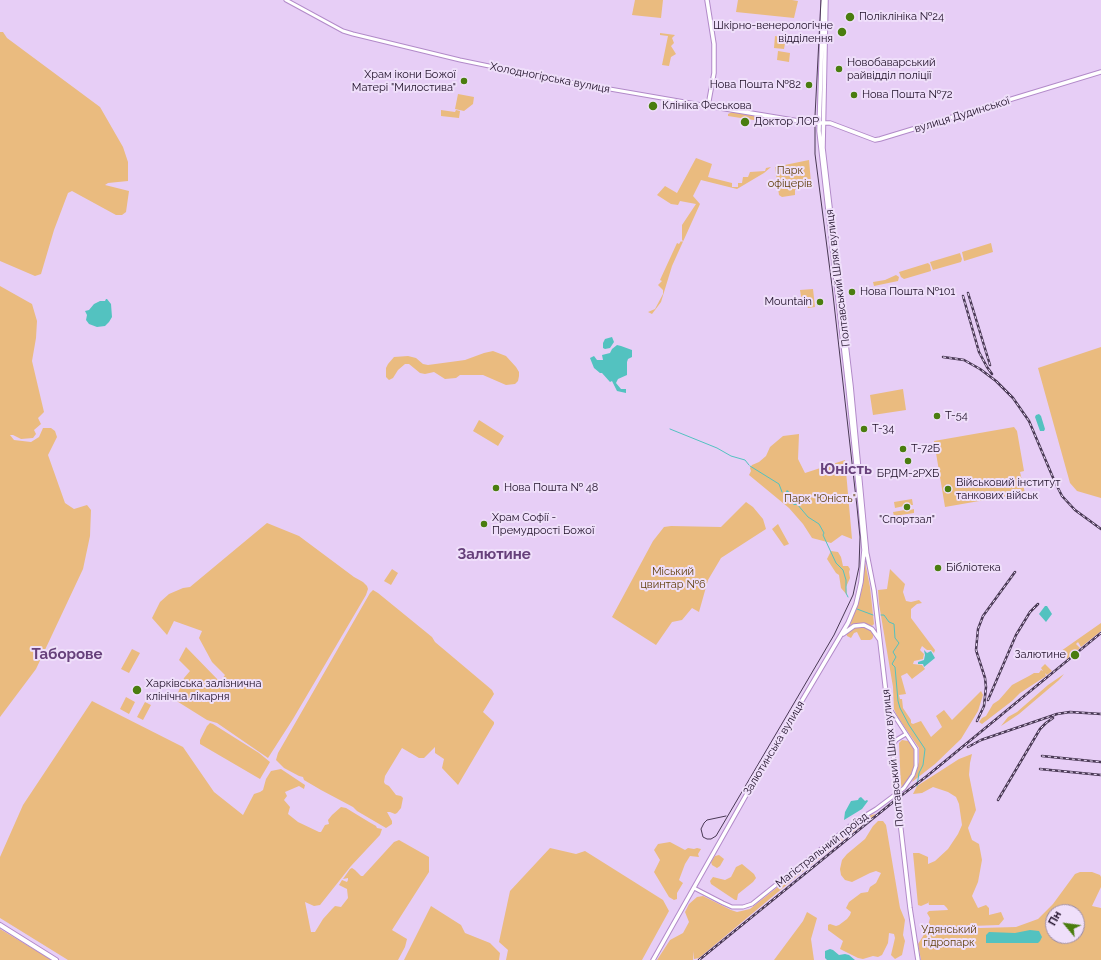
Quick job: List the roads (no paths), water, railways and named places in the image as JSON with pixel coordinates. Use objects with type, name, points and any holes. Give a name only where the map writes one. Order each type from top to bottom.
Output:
[{"type":"highway","points":[[0,925],[56,960]]},
{"type":"main road","name":"Холодногірська вулиця","points":[[286,0],[333,26],[353,34],[448,57],[552,79],[708,106],[823,123]]},
{"type":"main road","points":[[707,0],[714,44],[714,73],[708,106]]},
{"type":"main road","name":"Полтавський Шлях вулиця","points":[[823,0],[818,123],[848,386],[862,527]]},
{"type":"main road","name":"Полтавський Шлях вулиця","points":[[826,0],[822,135],[824,163],[851,386],[867,556]]},
{"type":"main road","name":"вулиця Дудинської","points":[[823,123],[830,123],[878,140],[1101,72]]},
{"type":"main road","name":"Залютинська вулиця","points":[[653,960],[749,790],[848,623],[856,604],[861,582],[864,552],[862,527]]},
{"type":"main road","name":"Полтавський Шлях вулиця","points":[[863,541],[874,590],[910,908],[918,960]]},
{"type":"main road","points":[[848,623],[852,627]]},
{"type":"main road","points":[[842,634],[852,627],[860,624],[874,631],[880,640]]},
{"type":"main road","name":"Магістральний проїзд","points":[[694,888],[723,904],[732,907],[743,907],[752,904],[856,821],[882,805],[909,783],[913,775],[916,749],[887,704]]},
{"type":"main road","points":[[892,747],[896,740],[906,734]]},
{"type":"waterway","points":[[670,429],[717,448],[731,456],[745,460],[749,465]]},
{"type":"waterway","points":[[750,466],[779,484],[782,492]]},
{"type":"waterway","points":[[797,504],[808,517],[819,524],[824,533],[823,535],[836,563],[843,570],[846,580],[846,593],[848,597]]},
{"type":"waterway","points":[[857,609],[873,615]]},
{"type":"waterway","points":[[881,615],[884,615],[889,622],[894,624],[895,638],[899,643],[893,652],[896,657],[892,664],[895,667],[900,708],[925,749],[923,765],[919,773],[917,786]]},
{"type":"tram line","points":[[726,816],[707,820],[701,829],[703,837],[711,839],[716,836],[834,635],[853,595],[859,567],[860,537],[857,507],[832,286],[815,154],[815,116],[821,0]]},
{"type":"railway","points":[[968,293],[990,365]]},
{"type":"railway","points":[[963,296],[979,352],[992,374]]},
{"type":"railway","points":[[943,357],[964,360],[980,369],[996,381],[1013,398],[1029,421],[1062,496],[1075,510],[1101,529]]},
{"type":"railway","points":[[977,721],[984,706],[986,687],[985,678],[976,650],[978,629],[983,616],[1015,572]]},
{"type":"railway","points":[[988,700],[1016,635],[1030,612],[1038,604]]},
{"type":"railway","points":[[699,960],[1101,633]]},
{"type":"railway","points":[[968,747],[981,740],[1057,714],[1070,712],[1101,714]]},
{"type":"railway","points":[[998,800],[1040,729],[1053,718]]},
{"type":"railway","points":[[1042,756],[1101,762]]},
{"type":"railway","points":[[1040,769],[1101,775]]},
{"type":"place","name":"Поліклініка №24","points":[[850,17]]},
{"type":"place","name":"Шкірно-венерологічне відділення","points":[[842,32]]},
{"type":"place","name":"Новобаварський райвідділ поліції","points":[[839,69]]},
{"type":"place","name":"Храм ікони Божої Матері \"Милостива\"","points":[[464,81]]},
{"type":"place","name":"Нова Пошта №82","points":[[809,85]]},
{"type":"place","name":"Нова Пошта №72","points":[[854,95]]},
{"type":"place","name":"Клініка Феськова","points":[[653,106]]},
{"type":"place","name":"Доктор ЛОР","points":[[745,122]]},
{"type":"place","name":"Нова Пошта №101","points":[[852,292]]},
{"type":"place","name":"Mountain","points":[[820,302]]},
{"type":"place","name":"Т-54","points":[[937,416]]},
{"type":"place","name":"T-34","points":[[864,429]]},
{"type":"place","name":"Т-72Б","points":[[903,449]]},
{"type":"place","name":"БРДМ-2РХБ","points":[[908,461]]},
{"type":"place","name":"Нова Пошта № 48","points":[[496,488]]},
{"type":"place","name":"Військовий інститут танкових військ","points":[[948,489]]},
{"type":"place","name":"\"Спортзал\"","points":[[907,507]]},
{"type":"place","name":"Храм Софії - Премудрості Божої","points":[[484,524]]},
{"type":"place","name":"Бібліотека","points":[[938,568]]},
{"type":"place","name":"Залютине","points":[[1075,655]]},
{"type":"place","name":"Харківська залізнична клінічна лікарня","points":[[137,690]]},
{"type":"district","name":"Юність","points":[[846,469]]},
{"type":"district","name":"Залютине","points":[[494,554]]},
{"type":"district","name":"Таборове","points":[[67,654]]},
{"type":"park label","name":"Парк офіцерів","points":[[790,177]]},
{"type":"park label","name":"Парк \"Юність\"","points":[[820,499]]},
{"type":"park label","name":"Міський цвинтар №6","points":[[673,578]]},
{"type":"park label","name":"Удянський гідропарк","points":[[949,936]]}]
